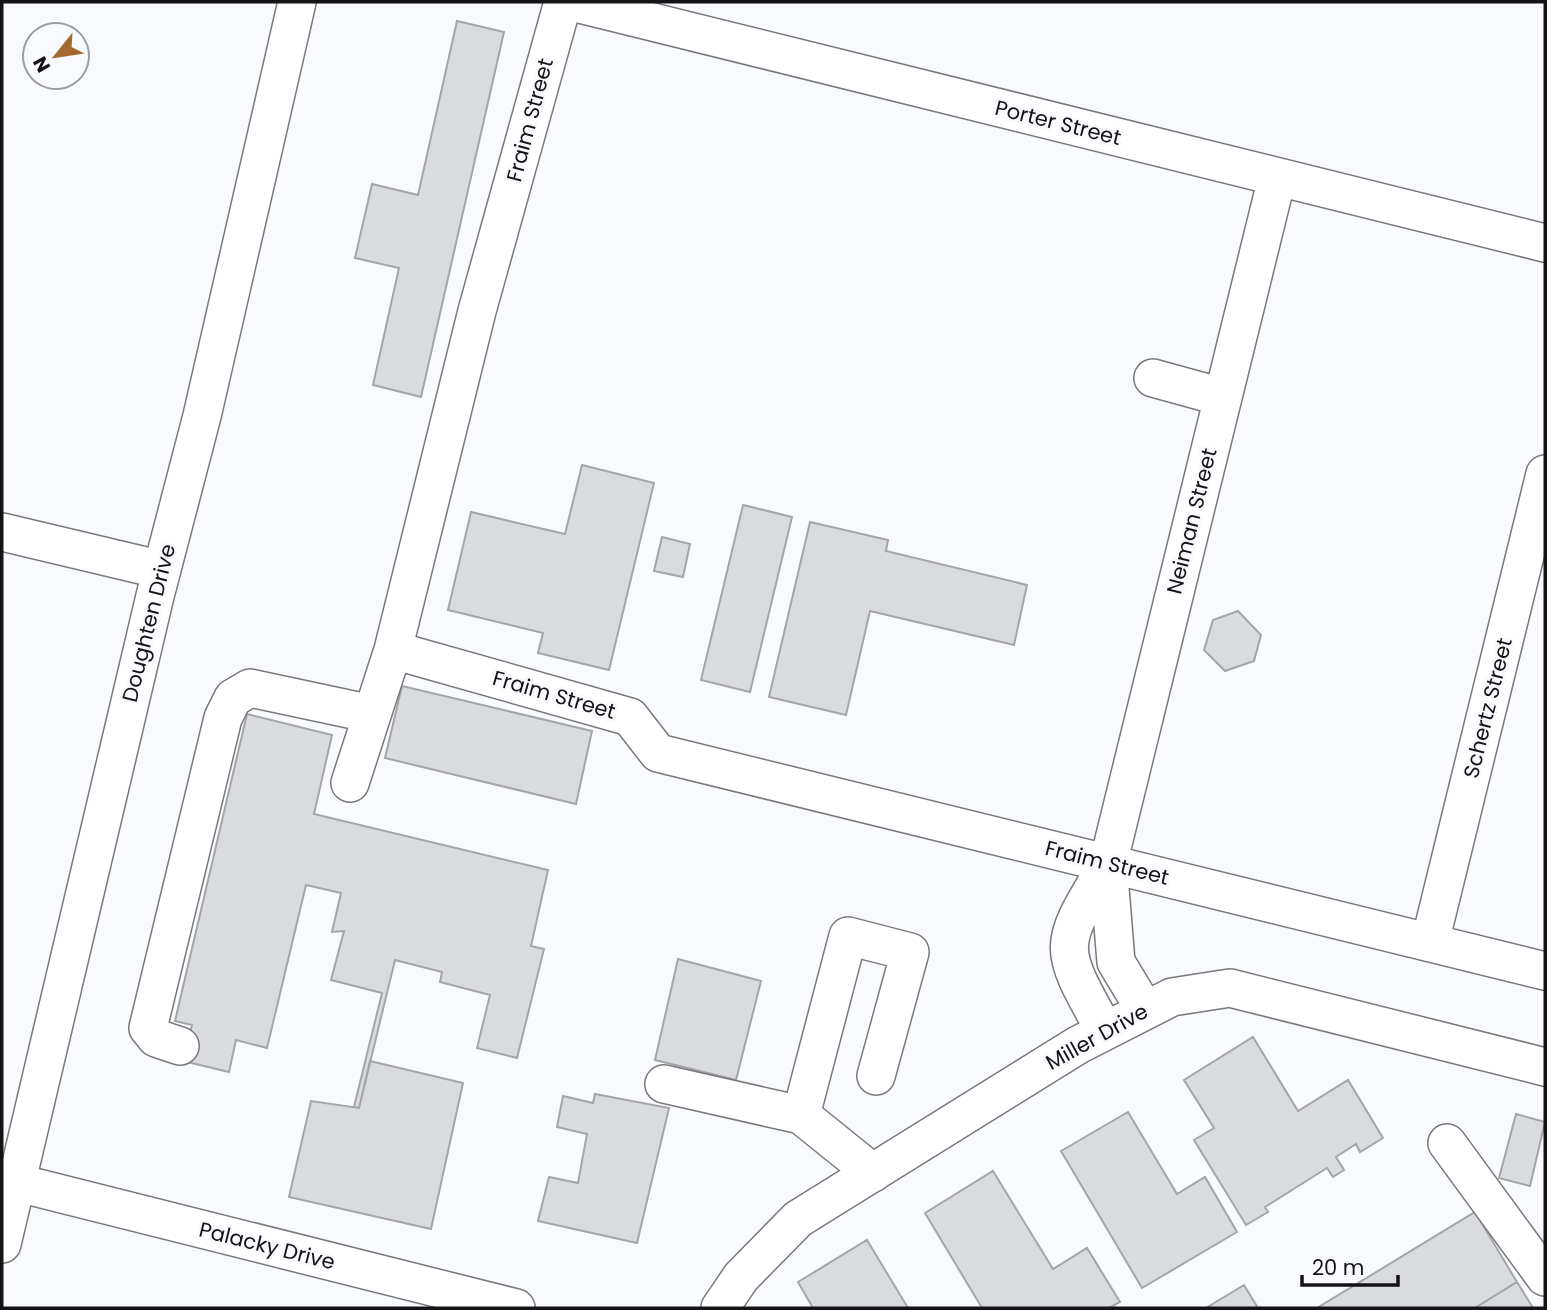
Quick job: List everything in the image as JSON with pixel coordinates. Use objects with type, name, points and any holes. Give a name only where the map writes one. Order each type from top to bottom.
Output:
[{"type":"street","name":"Doughten Drive","points":[[2,1244],[9,1181],[202,416],[297,2]]},
{"type":"street","name":"Fraim Street","points":[[563,2],[477,310],[393,650],[630,717],[658,753],[1545,971]]},
{"type":"street","name":"Porter Street","points":[[572,2],[1545,243]]},
{"type":"street","name":"Neiman Street","points":[[1105,1031],[1072,972],[1067,950],[1073,922],[1108,864],[1277,178]]},
{"type":"street","points":[[1153,378],[1222,397]]},
{"type":"street","name":"Schertz Street","points":[[1430,942],[1545,474]]},
{"type":"street","points":[[2,532],[162,570]]},
{"type":"street","points":[[350,783],[393,650]]},
{"type":"street","points":[[180,1046],[156,1038],[148,1028],[223,718],[233,698],[250,688],[372,714]]},
{"type":"street","name":"Neiman Street","points":[[1108,864],[1116,962],[1146,1010]]},
{"type":"street","points":[[801,1115],[848,936],[910,952],[876,1076]]},
{"type":"street","name":"Miller Drive","points":[[725,1307],[741,1277],[798,1219],[1105,1031],[1146,1010],[1194,991],[1230,988],[1545,1067]]},
{"type":"street","points":[[664,1084],[801,1115],[873,1173]]},
{"type":"street","points":[[1447,1143],[1545,1277]]},
{"type":"street","name":"Palacky Drive","points":[[9,1181],[516,1308]]},
{"type":"building","points":[[457,21],[504,32],[421,397],[373,385],[399,268],[355,258],[372,184],[418,195]]},
{"type":"building","points":[[582,465],[654,483],[609,670],[538,653],[543,633],[448,610],[471,512],[565,534]]},
{"type":"building","points":[[743,505],[792,517],[750,692],[701,680]]},
{"type":"building","points":[[810,522],[888,540],[886,551],[1027,585],[1014,645],[870,611],[846,715],[769,697]]},
{"type":"building","points":[[662,537],[690,544],[683,577],[654,571]]},
{"type":"building","points":[[1238,611],[1261,635],[1254,661],[1225,671],[1204,650],[1213,620]]},
{"type":"building","points":[[402,686],[592,731],[576,804],[385,758]]},
{"type":"building","points":[[247,714],[332,735],[314,814],[548,870],[531,946],[544,949],[517,1058],[477,1048],[490,995],[440,982],[442,972],[395,960],[359,1108],[354,1107],[382,993],[331,980],[344,931],[332,932],[341,893],[306,885],[267,1048],[236,1040],[229,1072],[183,1061],[192,1025],[175,1021]]},
{"type":"building","points":[[678,959],[761,981],[736,1080],[655,1060]]},
{"type":"building","points":[[1253,1037],[1298,1111],[1348,1080],[1383,1138],[1360,1152],[1356,1144],[1336,1157],[1344,1170],[1333,1177],[1327,1168],[1265,1207],[1268,1212],[1246,1225],[1194,1140],[1214,1128],[1184,1080]]},
{"type":"building","points":[[370,1061],[463,1083],[431,1229],[289,1197],[311,1101],[359,1108]]},
{"type":"building","points":[[595,1094],[669,1108],[637,1243],[538,1221],[549,1177],[578,1183],[587,1134],[557,1127],[563,1096],[593,1103]]},
{"type":"building","points":[[1128,1112],[1177,1194],[1205,1177],[1237,1232],[1142,1288],[1061,1151]]},
{"type":"building","points":[[1516,1114],[1545,1122],[1530,1186],[1499,1178]]},
{"type":"building","points":[[993,1171],[1053,1269],[1087,1248],[1120,1302],[1109,1308],[982,1308],[925,1213]]},
{"type":"building","points":[[1475,1212],[1517,1282],[1475,1308],[1317,1308]]},
{"type":"building","points":[[867,1240],[908,1308],[813,1308],[798,1282]]},
{"type":"building","points":[[1517,1282],[1533,1308],[1475,1308]]},
{"type":"building","points":[[1244,1285],[1258,1308],[1206,1308]]}]
